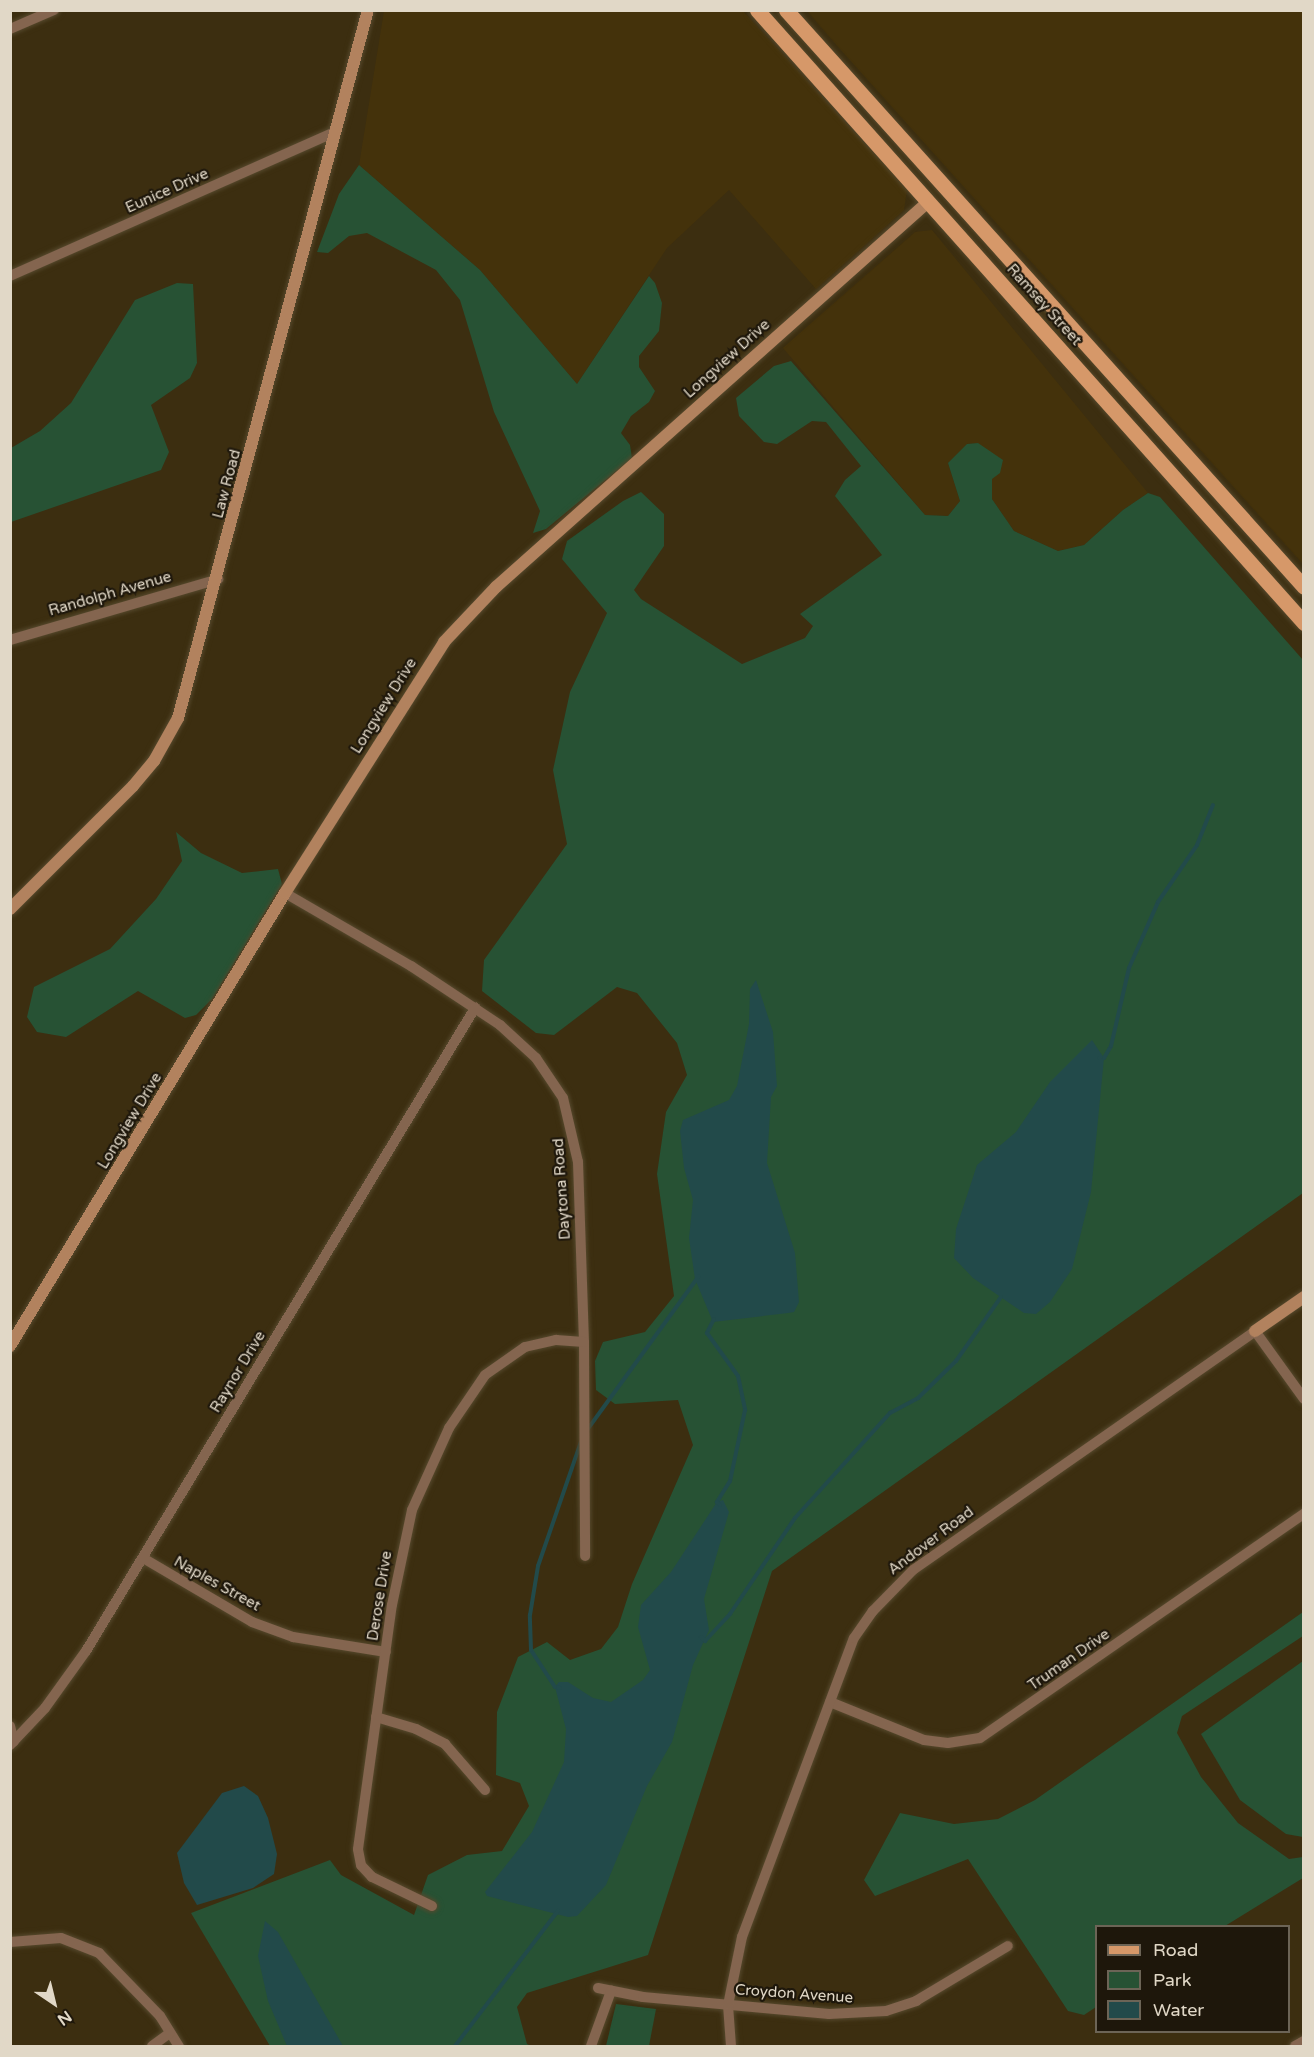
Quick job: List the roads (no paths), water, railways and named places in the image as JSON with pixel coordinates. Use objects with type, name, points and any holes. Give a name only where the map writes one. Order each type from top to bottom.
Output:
[{"type":"main road","name":"Ramsey Street","points":[[757,10],[1304,623]]},
{"type":"main road","name":"Ramsey Street","points":[[786,10],[1304,587]]},
{"type":"main road","points":[[1128,426],[1137,401]]},
{"type":"main road","points":[[1128,426],[1151,417]]},
{"type":"street","points":[[10,29],[54,10]]},
{"type":"street","name":"Law Road","points":[[10,909],[112,809],[163,747],[186,695],[368,10]]},
{"type":"street","name":"Eunice Drive","points":[[10,276],[335,132]]},
{"type":"street","name":"Longview Drive","points":[[10,1346],[412,688],[464,619],[927,202]]},
{"type":"street","name":"Randolph Avenue","points":[[10,640],[218,579]]},
{"type":"street","name":"Daytona Road","points":[[285,893],[475,1008],[536,1058],[552,1077],[571,1121],[578,1162],[584,1342],[585,1556]]},
{"type":"street","name":"Raynor Drive","points":[[12,1743],[45,1708],[86,1651],[475,1008]]},
{"type":"street","name":"Andover Road","points":[[731,2046],[728,2005],[742,1937],[854,1638],[873,1611],[913,1570],[1304,1297]]},
{"type":"street","points":[[1255,1331],[1304,1399]]},
{"type":"street","name":"Derose Drive","points":[[432,1906],[378,1882],[366,1872],[359,1857],[376,1717],[412,1510],[450,1428],[479,1381],[496,1363],[525,1347],[556,1340],[584,1342]]},
{"type":"street","name":"Truman Drive","points":[[830,1702],[924,1740],[948,1743],[980,1738],[1304,1514]]},
{"type":"street","name":"Naples Street","points":[[142,1558],[252,1622],[293,1637],[386,1652]]},
{"type":"street","points":[[376,1717],[416,1729],[445,1744],[485,1790]]},
{"type":"street","points":[[10,1726],[12,1743]]},
{"type":"street","points":[[10,1942],[45,1937],[85,1945],[105,1959],[160,2016],[179,2046]]},
{"type":"street","name":"Croydon Avenue","points":[[598,1988],[728,2005],[829,2014],[886,2011],[916,2001],[1008,1946]]},
{"type":"street","points":[[591,2046],[611,1991]]},
{"type":"street","points":[[152,2046],[170,2033]]},
{"type":"street","points":[[1295,2046],[1304,2041]]},
{"type":"water","points":[[756,980],[773,1032],[777,1086],[771,1097],[767,1163],[795,1253],[799,1302],[794,1312],[713,1322],[695,1279],[689,1238],[693,1200],[684,1168],[680,1131],[683,1120],[729,1100],[737,1086],[749,1024],[750,989]]},
{"type":"water","points":[[1092,1040],[1104,1058],[1091,1192],[1072,1269],[1050,1302],[1036,1314],[1024,1313],[973,1278],[954,1258],[956,1229],[977,1165],[1016,1132],[1050,1082]]},
{"type":"water","points":[[723,1500],[729,1512],[704,1599],[709,1630],[693,1665],[672,1742],[647,1786],[606,1885],[577,1916],[568,1917],[487,1896],[485,1892],[532,1832],[564,1762],[566,1729],[555,1687],[559,1682],[568,1682],[593,1698],[611,1702],[643,1680],[650,1670],[638,1627],[641,1605],[671,1572],[717,1502]]},
{"type":"water","points":[[244,1786],[258,1796],[268,1818],[277,1854],[274,1874],[253,1888],[197,1905],[184,1883],[177,1853],[222,1793]]},
{"type":"water","points":[[265,1921],[278,1932],[343,2046],[287,2046],[268,2001],[258,1956]]},
{"type":"waterway","points":[[1099,1058],[1104,1058],[1111,1046],[1129,968],[1158,902],[1197,845],[1213,805]]},
{"type":"waterway","points":[[587,1430],[699,1276]]},
{"type":"waterway","points":[[701,1637],[705,1641],[730,1614],[795,1518],[890,1413],[918,1398],[956,1361],[1001,1297]]},
{"type":"waterway","points":[[714,1319],[707,1333],[738,1376],[745,1410],[730,1481],[717,1502],[720,1505]]},
{"type":"waterway","points":[[560,1688],[555,1687],[531,1650],[530,1615],[538,1566],[581,1442]]},
{"type":"waterway","points":[[455,2046],[558,1911]]}]
